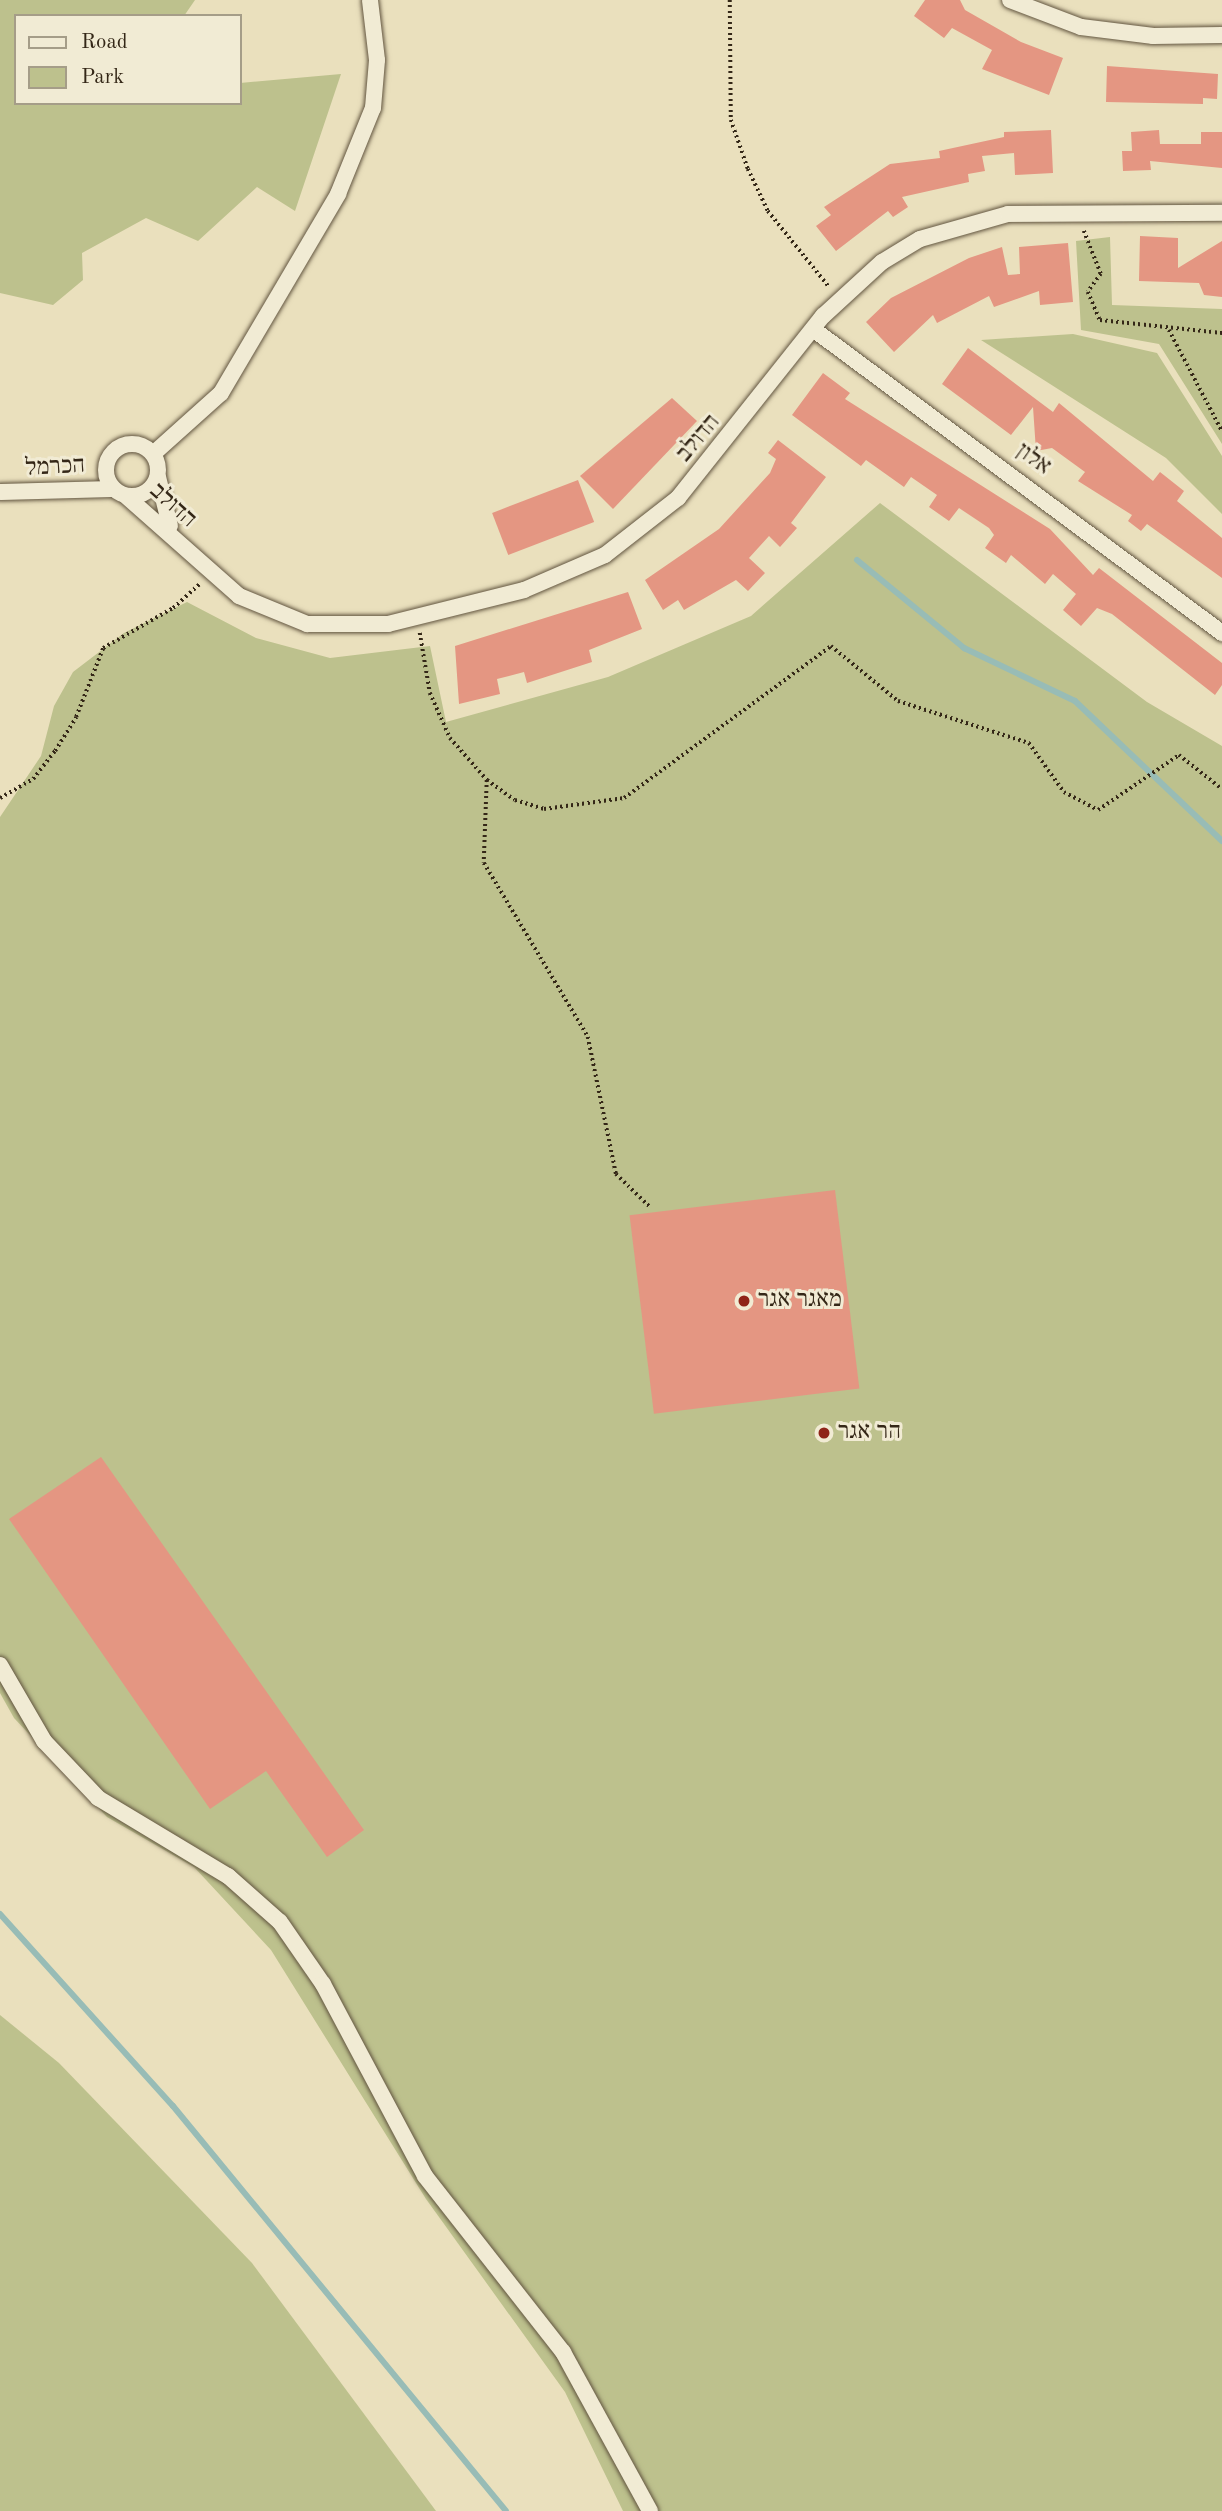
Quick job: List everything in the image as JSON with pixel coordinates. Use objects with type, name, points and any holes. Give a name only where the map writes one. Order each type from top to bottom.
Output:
[{"type":"street","points":[[153,454],[221,393],[338,194],[373,108],[377,60],[370,0]]},
{"type":"street","points":[[1010,0],[1081,27],[1153,36],[1222,35]]},
{"type":"street","name":"הדולב","points":[[119,493],[239,596],[307,624],[345,628],[417,617],[549,581],[640,531],[712,463],[839,299],[920,239],[1008,214],[1076,211],[1222,213]]},
{"type":"street","name":"אלון","points":[[813,330],[1222,634]]},
{"type":"street","points":[[137,444],[153,454],[158,477],[148,492],[119,493],[106,463],[117,448],[137,444]]},
{"type":"street","name":"הדולב","points":[[158,477],[162,511],[187,551]]},
{"type":"street","name":"הכרמל","points":[[0,492],[119,493]]},
{"type":"street","points":[[0,1665],[44,1741],[98,1798],[228,1876],[280,1922],[323,1984],[425,2176],[564,2352],[650,2511]]},
{"type":"path","points":[[730,0],[731,120],[748,169],[768,211],[839,299]]},
{"type":"path","points":[[1076,211],[1101,274],[1088,292],[1093,314],[1170,330],[1222,333]]},
{"type":"path","points":[[1170,330],[1222,431]]},
{"type":"path","points":[[0,798],[33,779],[55,751],[76,717],[103,648],[173,608],[211,574]]},
{"type":"path","points":[[417,617],[430,692],[450,738],[487,780],[515,800],[544,810],[624,798],[831,646],[898,701],[1030,743],[1064,792],[1098,810],[1179,755],[1222,789]]},
{"type":"path","points":[[487,780],[484,863],[588,1037],[616,1174],[650,1207]]},
{"type":"green space","points":[[0,0],[195,0],[185,14],[14,14],[14,105],[242,105],[242,83],[341,74],[295,211],[257,187],[198,241],[146,218],[82,253],[83,280],[53,305],[0,293]]},
{"type":"green space","points":[[1110,237],[1112,305],[1222,309],[1222,444],[1159,344],[1081,330],[1076,241]]},
{"type":"green space","points":[[1073,334],[1157,353],[1222,456],[1222,514],[1166,458],[981,340]]},
{"type":"green space","points":[[880,503],[1147,702],[1222,746],[1222,2511],[623,2511],[565,2392],[426,2199],[271,1950],[194,1867],[107,1817],[14,1718],[0,1693],[0,817],[41,756],[54,706],[73,672],[124,633],[187,602],[256,638],[330,658],[430,646],[446,722],[608,677],[751,616]]},
{"type":"green space","points":[[0,2015],[59,2063],[252,2263],[436,2511],[0,2511]]},
{"type":"building","points":[[925,0],[960,0],[965,10],[1021,42],[1063,58],[1049,95],[982,69],[992,50],[952,28],[944,38],[914,16]]},
{"type":"building","points":[[1107,66],[1218,74],[1217,99],[1203,98],[1203,104],[1106,102]]},
{"type":"building","points":[[1051,130],[1053,173],[1015,175],[1014,153],[982,156],[985,171],[968,174],[969,182],[902,197],[908,207],[893,217],[888,211],[836,251],[816,226],[831,215],[824,207],[890,164],[940,158],[939,151],[1004,137],[1004,132]]},
{"type":"building","points":[[1159,130],[1160,144],[1201,144],[1201,132],[1222,132],[1222,168],[1150,161],[1151,170],[1123,171],[1122,151],[1132,151],[1131,132]]},
{"type":"building","points":[[1140,236],[1178,238],[1178,268],[1222,241],[1222,297],[1204,295],[1199,283],[1139,281]]},
{"type":"building","points":[[1068,243],[1073,302],[1040,305],[1039,291],[994,307],[989,296],[937,323],[933,315],[894,352],[866,322],[891,298],[969,258],[1002,247],[1008,275],[1020,274],[1019,247]]},
{"type":"building","points":[[968,348],[1053,412],[1059,403],[1153,481],[1160,472],[1184,491],[1177,501],[1222,538],[1222,578],[1147,524],[1141,531],[1128,521],[1132,515],[1078,481],[1085,472],[1052,448],[1036,451],[1033,407],[1011,435],[942,384]]},
{"type":"building","points":[[823,373],[850,393],[845,399],[1050,529],[1093,575],[1099,568],[1222,663],[1222,685],[1215,695],[1112,614],[1097,608],[1081,626],[1063,610],[1076,594],[1053,574],[1045,584],[1011,555],[1006,563],[985,548],[994,535],[989,528],[959,508],[949,521],[929,507],[937,495],[911,477],[904,487],[866,460],[861,466],[792,415]]},
{"type":"building","points":[[672,398],[697,421],[613,509],[580,476]]},
{"type":"building","points":[[778,440],[826,477],[791,523],[797,528],[780,547],[769,536],[749,558],[765,573],[748,591],[736,580],[684,610],[678,600],[663,610],[645,580],[719,529],[770,473],[776,459],[768,453]]},
{"type":"building","points":[[578,480],[594,522],[508,555],[492,513]]},
{"type":"building","points":[[628,592],[642,629],[589,650],[592,662],[527,683],[524,672],[497,679],[500,694],[459,704],[455,646]]},
{"type":"building","name":"מאגר אגר","points":[[835,1190],[859,1389],[654,1414],[630,1215]]},
{"type":"building","points":[[101,1457],[364,1830],[327,1857],[266,1771],[210,1809],[9,1519]]},
{"type":"waterway","points":[[857,560],[964,648],[1075,701],[1222,841]]},
{"type":"waterway","points":[[0,1914],[173,2106],[506,2511]]},
{"type":"place","name":"מאגר אגר","points":[[744,1301]]},
{"type":"place","name":"הר אגר","points":[[824,1433]]}]
